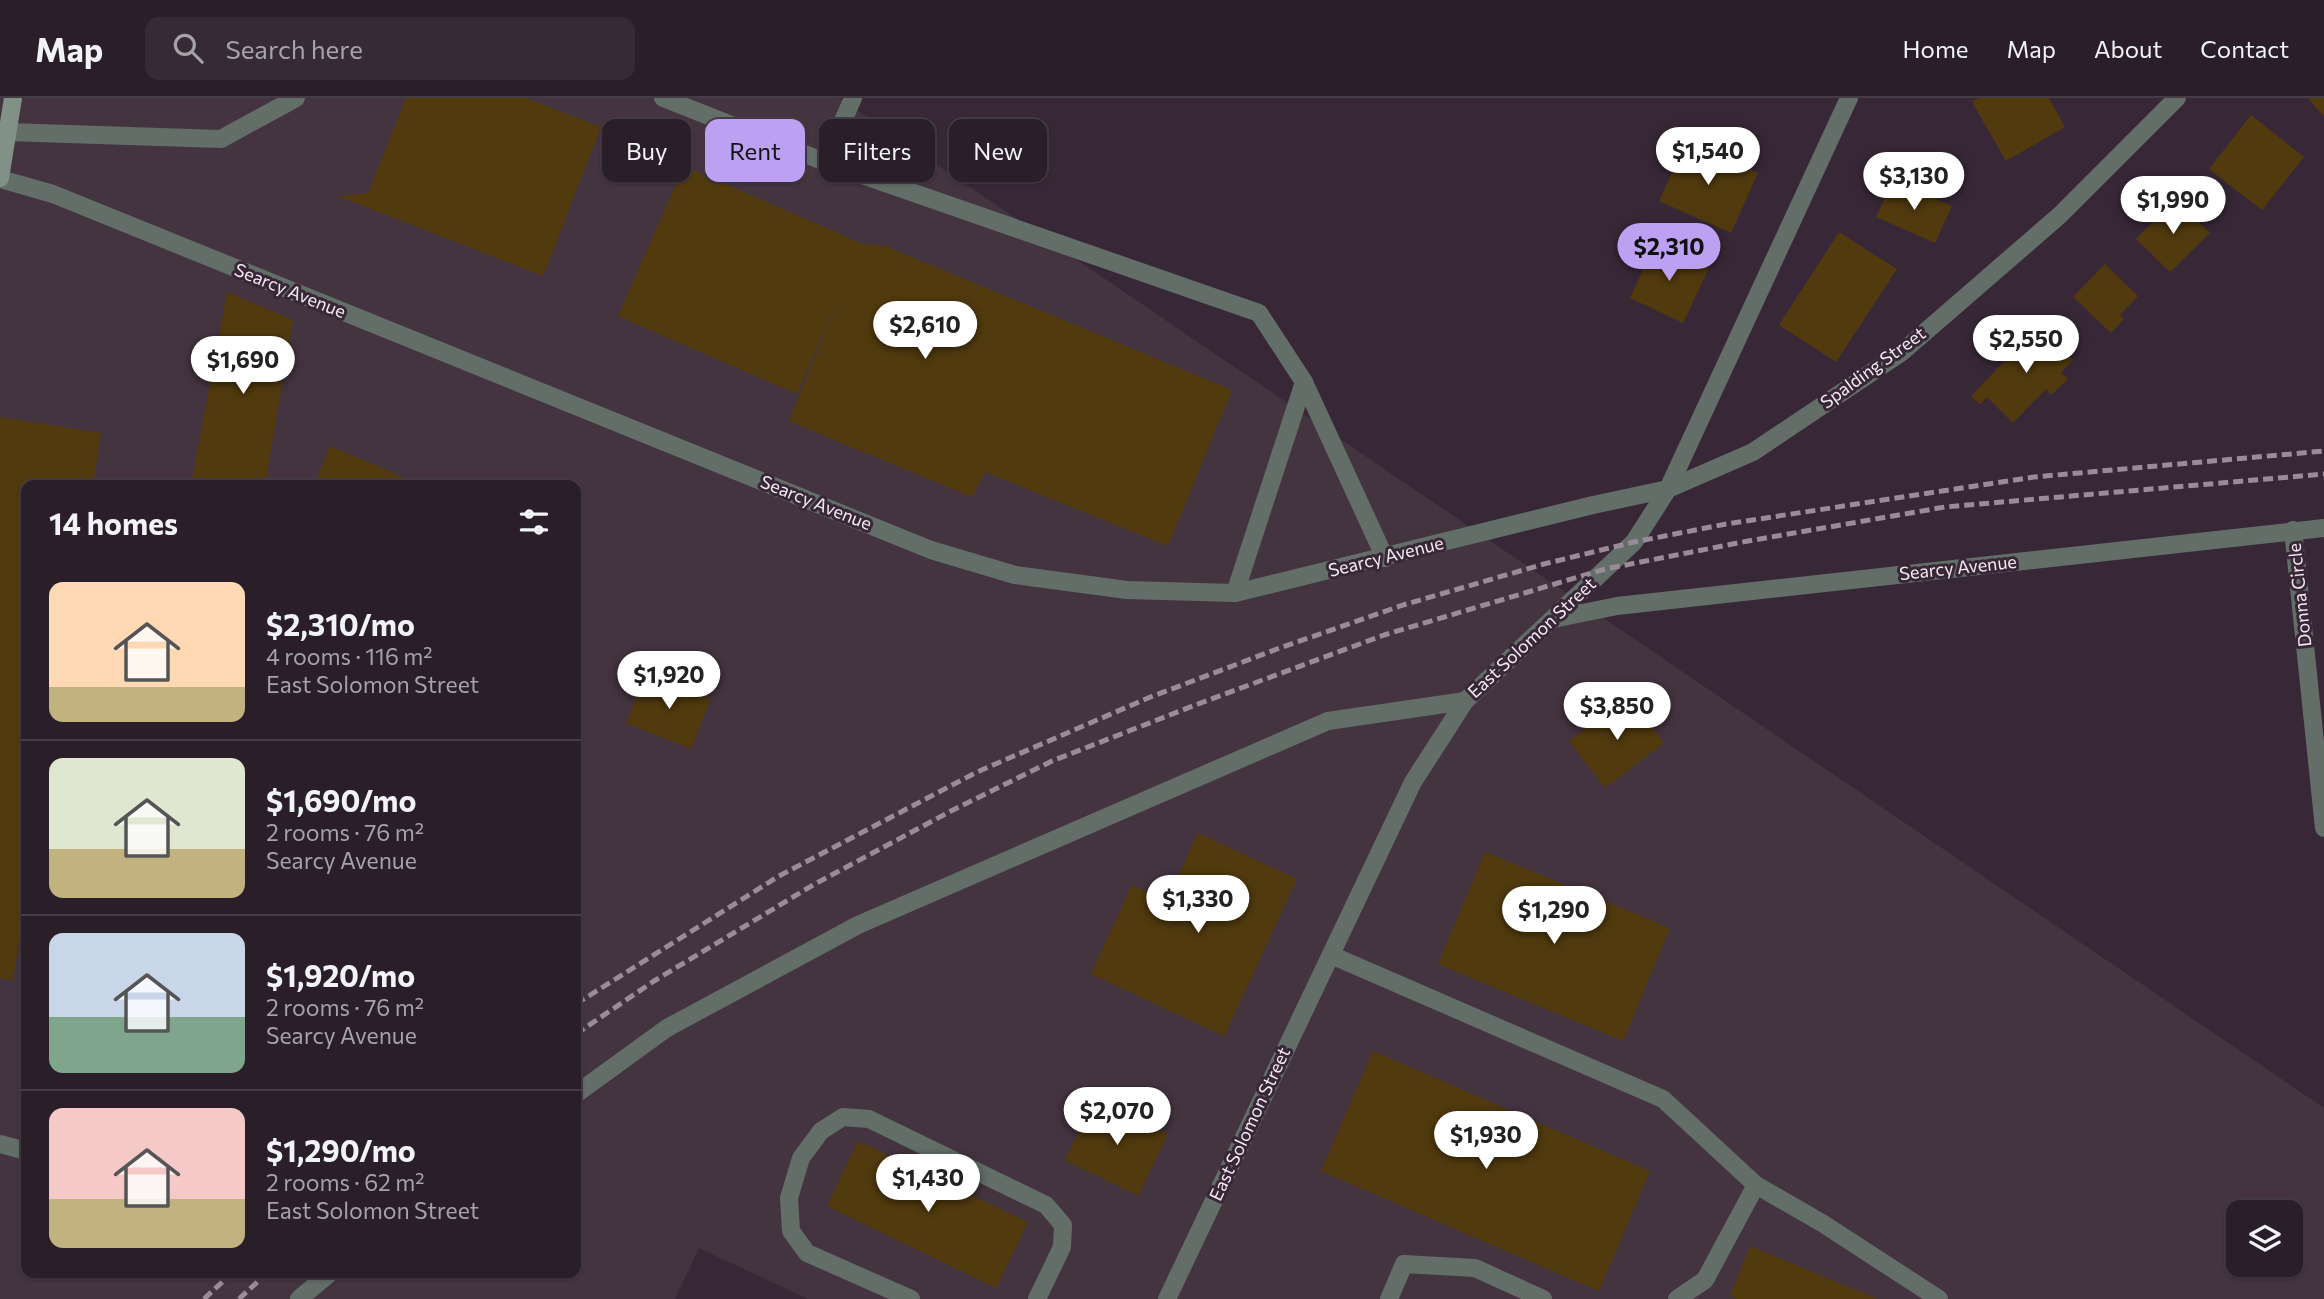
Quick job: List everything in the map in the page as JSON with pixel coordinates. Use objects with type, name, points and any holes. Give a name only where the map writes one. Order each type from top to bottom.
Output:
[{"type":"main road","points":[[0,179],[13,98]]},
{"type":"street","points":[[7,132],[221,139],[296,98]]},
{"type":"street","points":[[663,98],[819,160]]},
{"type":"street","points":[[844,119],[853,98]]},
{"type":"street","name":"East Solomon Street","points":[[1167,1299],[1413,782],[1465,701],[1634,542],[1668,489],[1849,98]]},
{"type":"street","name":"Spalding Street","points":[[1668,489],[1754,452],[1902,352],[2060,215],[2178,98]]},
{"type":"street","name":"Searcy Avenue","points":[[0,179],[52,194],[931,550],[1015,575],[1127,590],[1235,593],[1668,489]]},
{"type":"street","points":[[882,182],[1259,313],[1304,382],[1385,558]]},
{"type":"street","points":[[1235,593],[1304,382]]},
{"type":"street","name":"Searcy Avenue","points":[[1552,619],[1617,606],[2324,528]]},
{"type":"street","name":"Donna Circle","points":[[2293,530],[2324,828]]},
{"type":"street","points":[[581,1090],[667,1028],[858,925],[1328,721],[1465,701]]},
{"type":"street","points":[[1331,955],[1663,1099],[1756,1185],[1822,1223],[1939,1299]]},
{"type":"street","points":[[911,1299],[807,1253],[791,1231],[789,1198],[802,1158],[821,1132],[843,1117],[869,1119],[1046,1205],[1063,1225],[1062,1247],[1037,1299]]},
{"type":"street","points":[[0,1144],[21,1150]]},
{"type":"street","points":[[1677,1299],[1704,1280],[1756,1185]]},
{"type":"street","points":[[1389,1299],[1404,1264],[1475,1268],[1543,1299]]},
{"type":"street","points":[[299,1299],[324,1278]]},
{"type":"street","points":[[1498,1299],[1507,1283]]},
{"type":"shaded area","points":[[0,98],[839,98],[870,119],[819,119],[819,182],[935,182],[935,163],[949,173],[949,182],[963,182],[2324,1108],[2324,1299],[808,1299],[699,1248],[675,1299],[0,1299]]},
{"type":"building","points":[[406,98],[526,98],[601,127],[543,276],[338,196],[368,193]]},
{"type":"building","points":[[1979,98],[2049,98],[2065,127],[2006,161],[1972,102]]},
{"type":"building","points":[[2308,98],[2324,98],[2324,117]]},
{"type":"building","points":[[2251,115],[2304,157],[2262,210],[2209,169]]},
{"type":"building","points":[[1686,141],[1758,173],[1731,233],[1659,201]]},
{"type":"building","points":[[691,169],[705,175],[705,182],[721,182],[863,244],[885,246],[1232,390],[1168,546],[985,472],[972,497],[789,421],[842,291],[797,394],[618,316],[677,182],[691,182]]},
{"type":"building","points":[[1893,180],[1952,206],[1935,243],[1876,217]]},
{"type":"building","points":[[2175,199],[2210,233],[2170,272],[2136,239]]},
{"type":"building","points":[[1839,232],[1897,269],[1836,362],[1779,325]]},
{"type":"building","points":[[1655,243],[1709,268],[1683,323],[1630,298]]},
{"type":"building","points":[[2105,264],[2138,296],[2120,315],[2124,319],[2111,333],[2073,297]]},
{"type":"building","points":[[227,292],[293,320],[266,480],[192,480]]},
{"type":"building","points":[[2038,326],[2073,360],[2061,373],[2068,379],[2051,395],[2046,389],[2013,423],[1987,397],[1980,404],[1971,396]]},
{"type":"building","points":[[0,417],[101,433],[94,480],[21,480],[21,928],[13,980],[0,978]]},
{"type":"building","points":[[330,446],[410,480],[316,480]]},
{"type":"building","points":[[646,673],[711,699],[691,749],[626,723]]},
{"type":"building","points":[[1629,696],[1664,743],[1605,788],[1569,741]]},
{"type":"building","points":[[1198,833],[1297,879],[1224,1036],[1091,974],[1132,885],[1167,901]]},
{"type":"building","points":[[1485,852],[1670,928],[1623,1041],[1438,964]]},
{"type":"building","points":[[1373,1051],[1650,1171],[1599,1291],[1321,1171]]},
{"type":"building","points":[[1095,1099],[1168,1134],[1138,1196],[1065,1160]]},
{"type":"building","points":[[858,1141],[1028,1222],[996,1288],[827,1206]]},
{"type":"building","points":[[1750,1246],[1878,1299],[1737,1299],[1730,1296]]},
{"type":"railway","points":[[581,1001],[779,876],[977,772],[1148,698],[1403,605],[1544,564],[1634,542],[1726,524],[2034,477],[2324,451]]},
{"type":"railway","points":[[581,1031],[654,981],[813,885],[951,811],[1052,761],[1384,635],[1605,569],[1945,507],[2324,474]]},
{"type":"railway","points":[[204,1299],[227,1278]]},
{"type":"railway","points":[[239,1299],[262,1278]]}]
